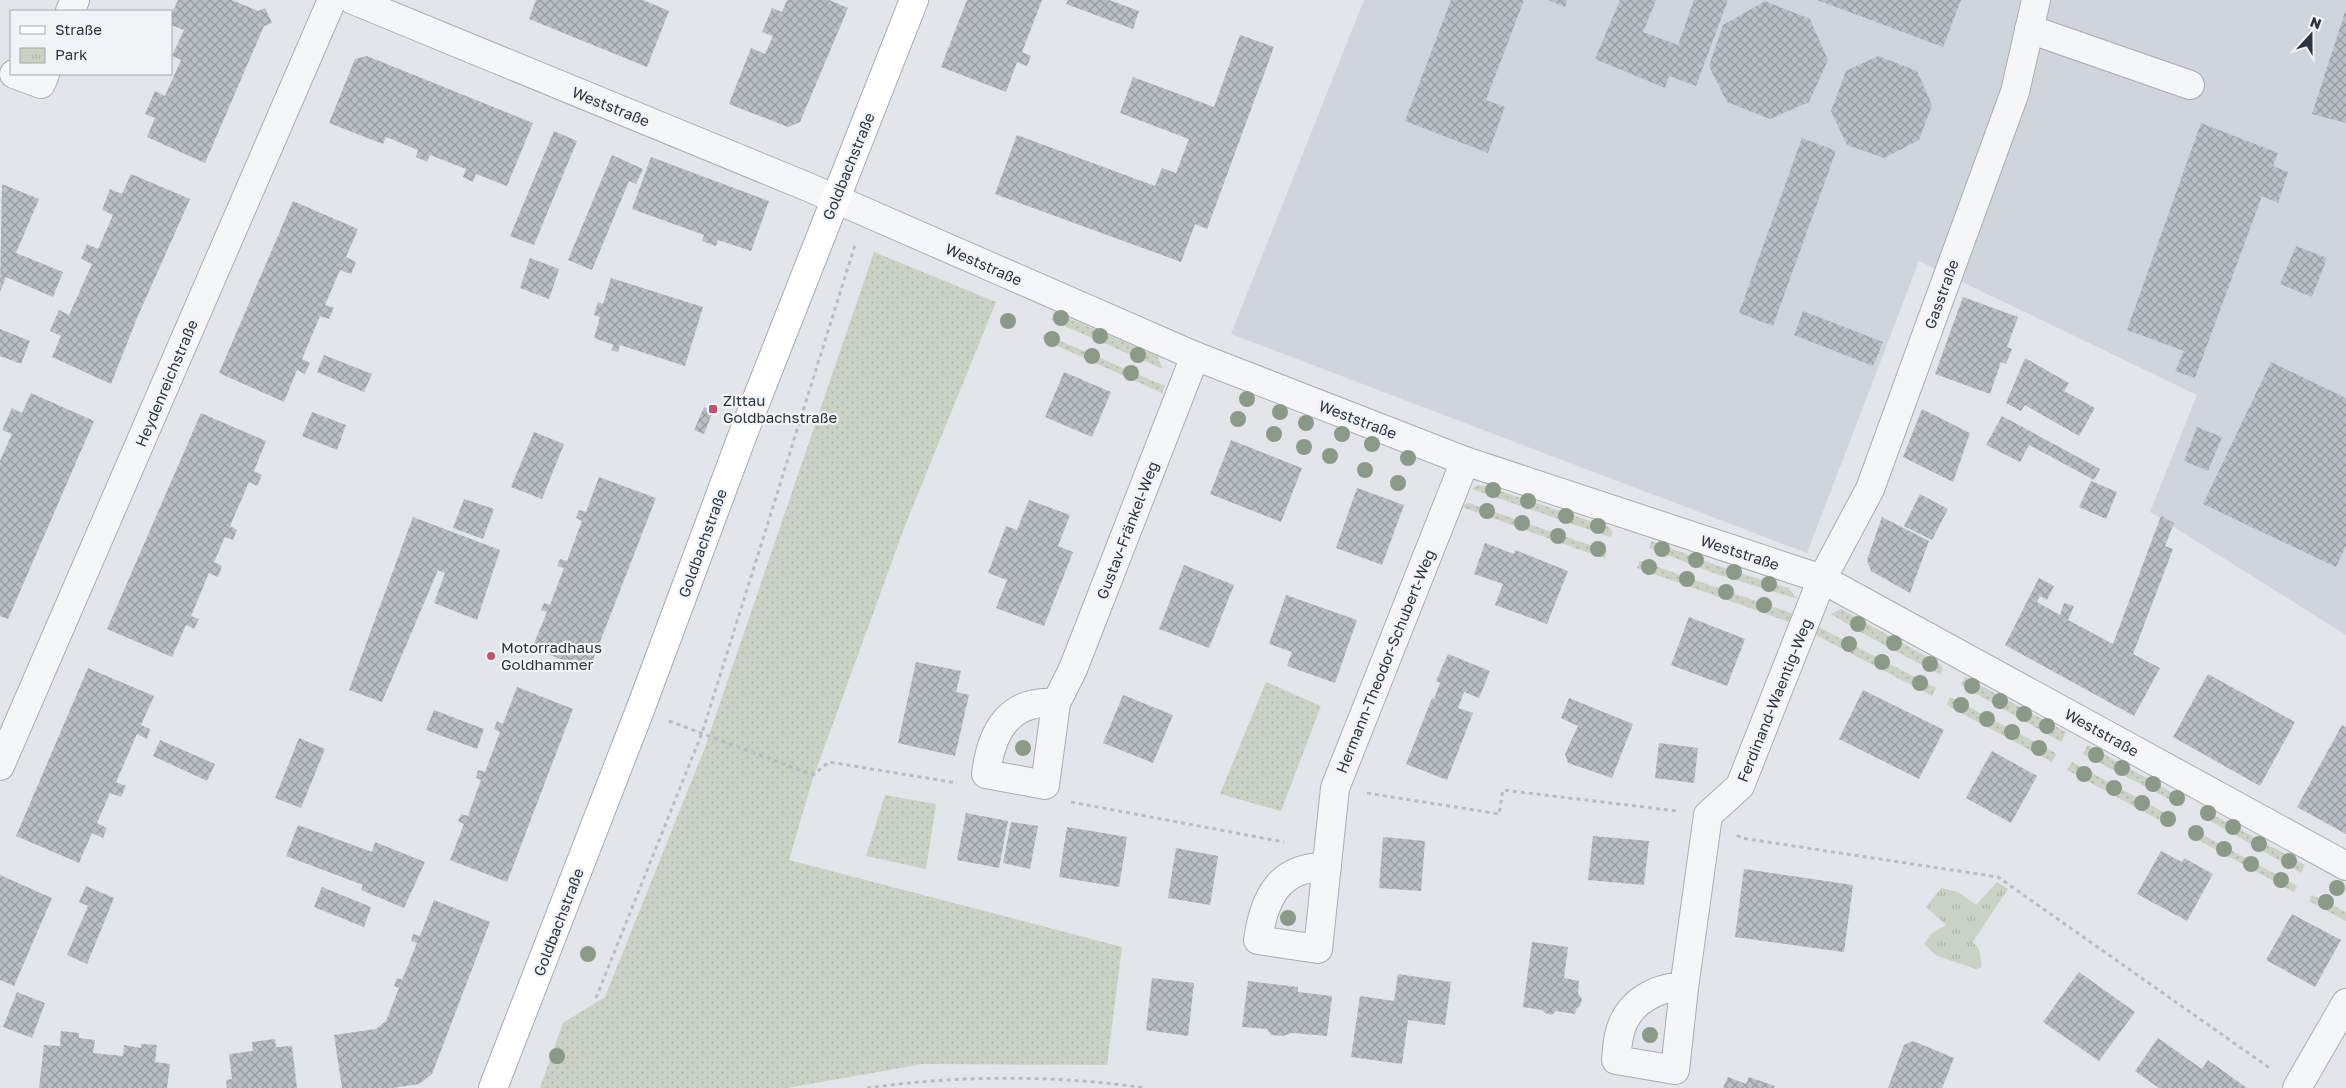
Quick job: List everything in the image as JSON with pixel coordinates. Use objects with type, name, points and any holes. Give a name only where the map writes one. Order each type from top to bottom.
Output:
[{"type":"main road","name":"Goldbachstraße","points":[[493,1088],[640,710],[742,434],[914,0]]},
{"type":"street","name":"Heydenreichstraße","points":[[0,766],[332,0]]},
{"type":"street","name":"Weststraße","points":[[354,0],[835,199],[1195,356],[1465,461],[1822,579],[2346,866]]},
{"type":"street","name":"Gasstraße","points":[[1822,579],[1870,488],[2015,92],[2036,0]]},
{"type":"street","points":[[2029,29],[2190,85]]},
{"type":"street","points":[[18,75],[41,84],[45,75]]},
{"type":"street","name":"Gustav-Fränkel-Weg","points":[[1056,703],[1073,669],[1195,356]]},
{"type":"street","name":"Hermann-Theodor-Schubert-Weg","points":[[1327,867],[1335,788],[1465,461]]},
{"type":"street","name":"Ferdinand-Waentig-Weg","points":[[1708,815],[1740,786],[1822,579]]},
{"type":"street","points":[[1684,988],[1708,815]]},
{"type":"street","points":[[2297,1088],[2346,1003]]},
{"type":"path","points":[[596,998],[702,733],[865,212]]},
{"type":"path","points":[[1335,788],[1499,814],[1503,790],[1708,815],[1741,838],[1998,877],[2297,1088]]},
{"type":"path","points":[[868,1088],[912,1082],[979,1079],[1105,1082],[1146,1088]]},
{"type":"shaded area","points":[[1364,0],[2346,0],[2346,635],[2150,512],[2197,395],[1919,261],[1807,553],[1231,334]]},
{"type":"green space","points":[[874,252],[996,302],[906,523],[812,781],[789,860],[1122,947],[1107,1065],[923,1064],[787,1088],[540,1088],[563,1023],[605,997],[704,750]]},
{"type":"green space","points":[[1054,312],[1157,356],[1163,369],[1051,320]]},
{"type":"green space","points":[[1044,334],[1165,386],[1162,393],[1042,339]]},
{"type":"green space","points":[[1478,485],[1608,527],[1611,529],[1612,535],[1610,537],[1472,489]]},
{"type":"green space","points":[[1469,503],[1607,551],[1605,558],[1459,506]]},
{"type":"green space","points":[[1651,541],[1727,569],[1788,588],[1798,599],[1716,574],[1649,548]]},
{"type":"green space","points":[[1640,561],[1794,614],[1792,623],[1637,568]]},
{"type":"green space","points":[[1841,609],[1938,663],[1943,667],[1941,675],[1831,614]]},
{"type":"green space","points":[[1818,627],[1936,688],[1932,696],[1814,634]]},
{"type":"green space","points":[[1965,677],[2066,732],[2061,742],[1961,685]]},
{"type":"green space","points":[[1266,682],[1321,706],[1281,811],[1220,794]]},
{"type":"green space","points":[[1950,697],[2052,751],[2056,754],[2052,762],[1950,707],[1947,704]]},
{"type":"green space","points":[[2088,745],[2185,800],[2182,806],[2083,754]]},
{"type":"green space","points":[[2072,762],[2176,819],[2172,827],[2067,770]]},
{"type":"green space","points":[[885,795],[936,804],[926,869],[866,856]]},
{"type":"green space","points":[[2206,811],[2305,865],[2301,873],[2204,817]]},
{"type":"green space","points":[[2192,829],[2297,886],[2294,892],[2189,835]]},
{"type":"green space","points":[[1997,882],[2008,889],[1973,942],[1979,949],[1982,967],[1976,969],[1937,956],[1924,944],[1931,934],[1946,925],[1926,907],[1941,888],[1958,892],[1976,905]]},
{"type":"green space","points":[[2312,895],[2346,912],[2346,921],[2309,901]]},
{"type":"building","points":[[178,0],[232,0],[258,11],[265,8],[272,23],[264,26],[205,163],[147,137],[155,118],[145,114],[155,91],[165,96],[181,60],[172,56],[184,30],[172,25],[172,13]]},
{"type":"building","points":[[536,0],[643,0],[669,11],[647,67],[529,19]]},
{"type":"building","points":[[787,0],[829,0],[848,8],[800,122],[788,127],[729,104],[751,48],[765,54],[773,36],[762,32],[772,8],[782,12]]},
{"type":"building","points":[[967,0],[1042,0],[1022,52],[1031,56],[1027,66],[1017,62],[1006,92],[941,67]]},
{"type":"building","points":[[1068,0],[1109,0],[1139,11],[1133,29],[1066,4]]},
{"type":"building","points":[[1451,0],[1524,0],[1486,100],[1505,107],[1488,153],[1405,121]]},
{"type":"building","points":[[1548,0],[1567,0],[1565,7]]},
{"type":"building","points":[[1620,0],[1656,0],[1643,32],[1678,45],[1694,0],[1728,0],[1696,86],[1669,76],[1665,88],[1595,59]]},
{"type":"building","points":[[1817,0],[1961,0],[1943,47]]},
{"type":"building","points":[[1765,1],[1810,19],[1828,60],[1809,102],[1770,119],[1727,102],[1709,66],[1723,25]]},
{"type":"building","points":[[2346,9],[2346,123],[2312,114]]},
{"type":"building","points":[[1240,35],[1274,47],[1207,229],[1195,224],[1181,262],[995,194],[1017,135],[1155,186],[1162,168],[1176,173],[1189,139],[1120,113],[1133,77],[1214,107]]},
{"type":"building","points":[[367,56],[533,123],[507,186],[476,174],[473,182],[463,177],[466,169],[430,155],[427,162],[416,157],[418,150],[386,137],[383,144],[329,123],[355,59]]},
{"type":"building","points":[[1878,56],[1917,71],[1932,105],[1919,140],[1884,158],[1847,145],[1831,111],[1846,71]]},
{"type":"building","points":[[2201,123],[2278,153],[2273,166],[2288,172],[2278,203],[2262,196],[2195,378],[2175,371],[2184,351],[2127,330]]},
{"type":"building","points":[[554,131],[577,141],[534,245],[510,236]]},
{"type":"building","points":[[1802,138],[1836,151],[1773,326],[1739,313]]},
{"type":"building","points":[[612,155],[643,169],[636,184],[629,181],[592,270],[568,260]]},
{"type":"building","points":[[651,157],[769,201],[751,251],[718,240],[716,246],[702,241],[704,235],[632,209]]},
{"type":"building","points":[[131,174],[190,199],[137,318],[111,384],[52,357],[61,336],[50,331],[59,310],[69,315],[92,264],[81,259],[87,244],[98,249],[113,215],[102,210],[110,189],[122,194]]},
{"type":"building","points":[[2,184],[39,199],[16,253],[63,272],[53,297],[6,277],[0,292]]},
{"type":"building","points":[[293,201],[358,229],[346,257],[356,262],[351,274],[340,270],[325,305],[334,308],[329,319],[320,316],[302,359],[310,363],[305,374],[297,370],[284,402],[219,373]]},
{"type":"building","points":[[2296,246],[2327,258],[2312,297],[2280,284]]},
{"type":"building","points":[[530,258],[559,269],[549,299],[520,288]]},
{"type":"building","points":[[611,278],[703,307],[685,366],[620,345],[618,352],[611,350],[614,345],[594,338],[600,317],[594,315],[598,302],[603,304]]},
{"type":"building","points":[[1963,297],[2018,317],[2007,347],[2012,349],[2006,364],[2001,362],[1990,394],[1935,374]]},
{"type":"building","points":[[1803,311],[1883,342],[1873,366],[1794,335]]},
{"type":"building","points":[[0,329],[30,341],[21,364],[0,356]]},
{"type":"building","points":[[324,355],[372,374],[364,392],[317,372]]},
{"type":"building","points":[[2025,358],[2069,383],[2064,391],[2095,408],[2079,436],[2025,405],[2021,411],[2006,403]]},
{"type":"building","points":[[2271,362],[2346,398],[2346,546],[2336,567],[2203,504]]},
{"type":"building","points":[[1064,372],[1111,392],[1092,437],[1045,417]]},
{"type":"building","points":[[31,393],[94,421],[8,619],[0,616],[0,461],[12,434],[2,430],[12,408],[22,413]]},
{"type":"building","points":[[704,407],[713,411],[704,434],[694,430]]},
{"type":"building","points":[[1922,409],[1970,433],[1953,482],[1903,457]]},
{"type":"building","points":[[312,412],[346,425],[337,450],[302,436]]},
{"type":"building","points":[[201,413],[266,441],[254,471],[262,475],[257,486],[249,482],[230,526],[237,530],[233,540],[225,537],[214,562],[222,566],[218,577],[209,573],[191,616],[199,619],[194,629],[186,625],[172,657],[107,629]]},
{"type":"building","points":[[2002,416],[2100,469],[2094,480],[2029,445],[2020,462],[1986,445]]},
{"type":"building","points":[[2197,427],[2222,437],[2208,471],[2184,461]]},
{"type":"building","points":[[534,432],[564,444],[542,499],[511,487]]},
{"type":"building","points":[[1231,440],[1302,468],[1281,522],[1210,494]]},
{"type":"building","points":[[599,477],[656,498],[589,670],[532,648],[547,612],[541,610],[544,603],[550,605],[564,568],[557,566],[560,559],[567,561],[582,521],[576,518],[579,510],[586,512]]},
{"type":"building","points":[[2091,481],[2117,492],[2106,519],[2079,507]]},
{"type":"building","points":[[1357,488],[1404,505],[1382,565],[1336,548]]},
{"type":"building","points":[[1920,494],[1948,509],[1932,540],[1904,526]]},
{"type":"building","points":[[464,499],[494,509],[483,539],[453,528]]},
{"type":"building","points":[[1029,500],[1070,515],[1058,546],[1073,552],[1044,626],[996,608],[1007,580],[988,573],[1006,526],[1017,530]]},
{"type":"building","points":[[2161,516],[2174,523],[2165,546],[2173,549],[2133,654],[2160,668],[2134,716],[2005,645],[2039,578],[2054,586],[2047,600],[2040,596],[2037,602],[2060,615],[2064,603],[2074,606],[2068,620],[2113,644]]},
{"type":"building","points":[[413,517],[500,550],[477,620],[434,603],[445,573],[438,570],[382,702],[349,690]]},
{"type":"building","points":[[1882,517],[1929,541],[1910,593],[1871,571],[1867,560]]},
{"type":"building","points":[[1485,543],[1514,554],[1515,550],[1568,571],[1547,624],[1495,605],[1503,584],[1474,574]]},
{"type":"building","points":[[1184,565],[1234,585],[1209,648],[1159,629]]},
{"type":"building","points":[[1286,595],[1357,620],[1335,683],[1287,666],[1292,652],[1269,644]]},
{"type":"building","points":[[1689,617],[1745,639],[1727,686],[1671,665]]},
{"type":"building","points":[[1448,654],[1490,671],[1479,698],[1464,692],[1458,708],[1473,713],[1447,780],[1406,764],[1432,698],[1434,699],[1440,683],[1436,681]]},
{"type":"building","points":[[916,662],[961,671],[956,692],[969,695],[955,756],[898,743]]},
{"type":"building","points":[[88,668],[154,696],[141,725],[150,729],[147,739],[137,734],[116,782],[126,786],[121,797],[110,793],[97,823],[107,828],[103,838],[92,833],[79,863],[16,836]]},
{"type":"building","points":[[2208,674],[2295,722],[2260,786],[2173,737]]},
{"type":"building","points":[[517,687],[573,709],[507,882],[450,860],[464,824],[458,821],[461,814],[468,816],[481,780],[476,778],[478,770],[485,772],[500,732],[494,729],[497,721],[503,724]]},
{"type":"building","points":[[1863,690],[1944,730],[1919,779],[1839,739]]},
{"type":"building","points":[[1123,695],[1173,715],[1153,763],[1103,743]]},
{"type":"building","points":[[1569,698],[1633,724],[1612,778],[1568,763],[1565,754],[1578,726],[1561,718]]},
{"type":"building","points":[[434,710],[484,729],[477,749],[426,730]]},
{"type":"building","points":[[2342,725],[2346,727],[2346,834],[2297,807]]},
{"type":"building","points":[[299,738],[325,749],[301,808],[275,798]]},
{"type":"building","points":[[160,740],[215,764],[207,781],[153,756]]},
{"type":"building","points":[[1659,743],[1698,748],[1694,783],[1655,778]]},
{"type":"building","points":[[1992,751],[2037,776],[2011,823],[1966,798]]},
{"type":"building","points":[[966,813],[1008,821],[999,868],[957,860]]},
{"type":"building","points":[[1011,822],[1038,826],[1030,869],[1003,863]]},
{"type":"building","points":[[298,825],[372,852],[375,842],[425,862],[404,908],[361,890],[363,885],[286,856]]},
{"type":"building","points":[[1067,827],[1127,837],[1119,887],[1059,877]]},
{"type":"building","points":[[1593,836],[1649,841],[1644,885],[1588,880]]},
{"type":"building","points":[[1383,837],[1425,841],[1421,891],[1379,888]]},
{"type":"building","points":[[1176,848],[1218,856],[1210,905],[1168,898]]},
{"type":"building","points":[[2161,851],[2182,862],[2184,858],[2213,874],[2187,921],[2137,894]]},
{"type":"building","points":[[1744,869],[1853,885],[1844,952],[1735,937]]},
{"type":"building","points":[[0,875],[52,898],[14,986],[0,980]]},
{"type":"building","points":[[86,886],[114,898],[87,964],[67,955],[88,906],[79,902]]},
{"type":"building","points":[[322,887],[371,907],[364,927],[314,907]]},
{"type":"building","points":[[434,900],[490,922],[432,1074],[419,1084],[393,1088],[342,1088],[334,1035],[376,1029],[386,1021],[399,988],[394,986],[397,978],[402,980],[417,943],[411,941],[413,934],[420,936]]},
{"type":"building","points":[[2292,914],[2341,940],[2315,987],[2266,960]]},
{"type":"building","points":[[1532,942],[1568,947],[1564,978],[1579,981],[1578,993],[1582,999],[1575,1014],[1556,1011],[1552,1015],[1542,1010],[1523,1007]]},
{"type":"building","points":[[2079,972],[2135,1012],[2099,1061],[2043,1022]]},
{"type":"building","points":[[1398,974],[1451,982],[1445,1025],[1408,1020],[1402,1064],[1351,1057],[1360,996],[1394,1001]]},
{"type":"building","points":[[1152,978],[1194,983],[1188,1036],[1146,1030]]},
{"type":"building","points":[[1248,981],[1298,987],[1298,992],[1332,996],[1327,1036],[1292,1033],[1283,1036],[1271,1035],[1267,1029],[1242,1027]]},
{"type":"building","points":[[17,992],[45,1003],[32,1038],[3,1027]]},
{"type":"building","points":[[61,1031],[79,1033],[79,1038],[95,1040],[93,1053],[123,1056],[124,1045],[141,1048],[141,1044],[157,1045],[155,1062],[170,1064],[167,1088],[39,1088],[44,1045],[60,1046]]},
{"type":"building","points":[[2158,1038],[2202,1069],[2208,1060],[2247,1088],[2159,1088],[2135,1071]]},
{"type":"building","points":[[275,1039],[276,1047],[292,1046],[297,1088],[227,1088],[226,1080],[232,1079],[229,1054],[253,1051],[252,1042]]},
{"type":"building","points":[[1913,1041],[1954,1058],[1942,1088],[1888,1088],[1904,1045]]},
{"type":"building","points":[[1728,1077],[1746,1084],[1749,1077],[1775,1086],[1774,1088],[1723,1088]]},
{"type":"place","name":"Zittau Goldbachstraße","points":[[713,409]]},
{"type":"place","name":"Motorradhaus Goldhammer","points":[[491,656]]}]
